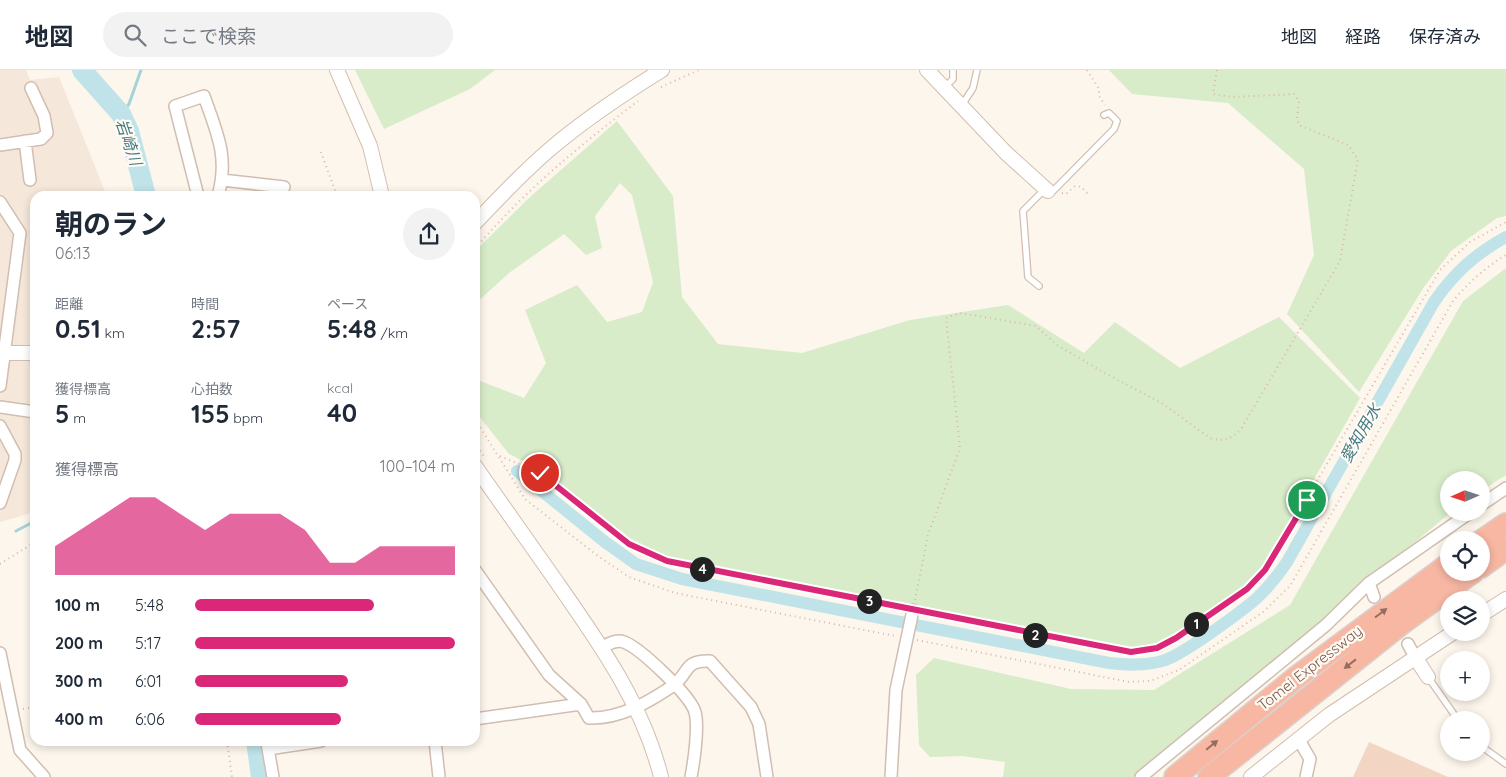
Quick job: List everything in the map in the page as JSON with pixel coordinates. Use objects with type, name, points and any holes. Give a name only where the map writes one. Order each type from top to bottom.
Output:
[{"type":"highway","points":[[1490,536],[1506,524]]},
{"type":"highway","points":[[1490,560],[1506,549]]},
{"type":"highway","name":"Tomei Expressway","points":[[1175,777],[1294,679],[1440,571]]},
{"type":"highway","name":"Tomei Expressway","points":[[1209,777],[1394,630],[1461,581]]},
{"type":"street","points":[[338,70],[370,146],[381,191]]},
{"type":"street","points":[[480,218],[517,179],[550,149],[624,94],[662,70]]},
{"type":"street","points":[[927,70],[1006,153],[1048,190]]},
{"type":"street","points":[[0,145],[41,139],[47,133],[44,116],[31,88]]},
{"type":"street","points":[[197,191],[175,106],[204,96],[223,151],[222,180],[219,191]]},
{"type":"street","points":[[26,141],[30,180]]},
{"type":"street","points":[[222,180],[284,187]]},
{"type":"street","points":[[0,202],[4,220],[20,233],[5,313],[0,386]]},
{"type":"street","points":[[2,353],[30,353]]},
{"type":"street","points":[[0,407],[30,411]]},
{"type":"street","points":[[0,426],[15,454],[15,460],[0,503]]},
{"type":"street","points":[[480,473],[602,646],[636,708],[657,760],[661,777]]},
{"type":"street","points":[[1490,499],[1506,488]]},
{"type":"street","points":[[1141,777],[1326,625],[1369,583],[1458,521]]},
{"type":"street","points":[[480,577],[549,675],[580,704],[589,718],[628,712],[676,683],[685,669],[692,664],[710,661],[751,707],[759,724],[767,777]]},
{"type":"street","points":[[1369,583],[1374,597]]},
{"type":"street","points":[[1490,609],[1506,599]]},
{"type":"street","points":[[891,777],[896,690],[913,610]]},
{"type":"street","points":[[602,646],[617,641],[624,642],[676,683],[695,710],[696,724],[690,777]]},
{"type":"street","points":[[1251,777],[1329,715],[1440,641]]},
{"type":"street","points":[[1408,644],[1428,677]]},
{"type":"street","points":[[0,653],[20,750],[44,777]]},
{"type":"street","points":[[480,718],[580,704]]},
{"type":"street","points":[[1298,740],[1310,759],[1306,777]]},
{"type":"street","points":[[267,746],[273,777]]},
{"type":"street","points":[[436,746],[439,777]]},
{"type":"lane","points":[[945,87],[953,79],[953,70]]},
{"type":"lane","points":[[962,105],[973,88],[977,70]]},
{"type":"lane","points":[[1039,286],[1028,277],[1023,212],[1114,129],[1117,121],[1114,116],[1109,113],[1104,115]]},
{"type":"lane","points":[[1428,677],[1452,711]]},
{"type":"lane","points":[[1490,752],[1506,764]]},
{"type":"path","points":[[655,90],[699,70]]},
{"type":"path","points":[[913,610],[928,535],[960,448],[946,318],[960,314],[1036,326],[1057,345],[1102,372],[1163,404],[1210,438],[1219,440],[1230,439],[1241,428],[1340,261],[1358,159],[1348,144],[1299,125],[1297,118],[1299,101],[1294,94],[1231,97],[1213,94],[1218,70]]},
{"type":"path","points":[[480,243],[496,224],[543,179],[641,99]]},
{"type":"path","points":[[321,152],[335,191]]},
{"type":"path","points":[[1048,190],[1066,194],[1075,186],[1081,187],[1090,196]]},
{"type":"path","points":[[499,456],[540,473],[629,544],[667,561],[1131,652],[1157,648],[1176,638],[1247,589],[1265,570],[1440,270],[1470,242],[1506,222]]},
{"type":"path","points":[[480,427],[525,499],[598,556],[629,577],[675,593],[1129,682],[1150,681],[1166,676],[1194,661],[1263,612],[1290,586],[1453,301],[1464,288],[1492,263],[1506,255]]},
{"type":"path","points":[[0,564],[30,545]]},
{"type":"path","points":[[228,746],[232,777]]},
{"type":"shaded area","points":[[0,70],[26,70],[30,80],[59,77],[105,191],[30,191],[30,513],[0,522]]},
{"type":"green space","points":[[355,70],[495,70],[470,89],[384,129]]},
{"type":"green space","points":[[1109,70],[1506,70],[1506,216],[1497,218],[1451,251],[1424,287],[1359,392],[1287,314],[1314,255],[1304,169],[1228,103],[1132,94]]},
{"type":"green space","points":[[617,121],[673,196],[682,297],[718,344],[802,353],[910,320],[1008,305],[1084,353],[1115,322],[1180,368],[1279,317],[1360,398],[1264,568],[1244,586],[1157,646],[1138,649],[1123,648],[665,556],[620,533],[544,471],[509,454],[480,417],[480,381],[524,398],[546,363],[525,310],[577,285],[607,322],[642,312],[653,282],[632,195],[620,183],[595,216],[602,248],[586,255],[564,234],[509,273],[480,299],[480,246],[530,197]]},
{"type":"green space","points":[[1506,268],[1506,475],[1490,485],[1490,471],[1440,471],[1440,521],[1133,777],[1003,777],[1005,762],[962,756],[930,757],[919,745],[916,675],[934,658],[1071,689],[1154,690],[1290,605],[1463,301]]},
{"type":"building","points":[[1369,742],[1448,777],[1353,777]]},
{"type":"waterway","name":"岩崎川","points":[[82,70],[121,114],[129,131],[145,191]]},
{"type":"waterway","points":[[121,114],[129,104],[141,70]]},
{"type":"waterway","name":"愛知用水","points":[[517,471],[605,542],[636,564],[682,579],[1109,663],[1136,665],[1155,663],[1171,658],[1210,633],[1257,598],[1273,581],[1287,562],[1434,302],[1457,273],[1484,250],[1506,237]]},
{"type":"waterway","points":[[16,531],[30,524]]},
{"type":"waterway","name":"岩崎川","points":[[257,746],[261,777]]},
{"type":"route","points":[[540,473],[629,544],[667,561],[1095,647],[1131,652],[1157,648],[1176,638],[1247,589],[1265,570],[1307,500]]}]
